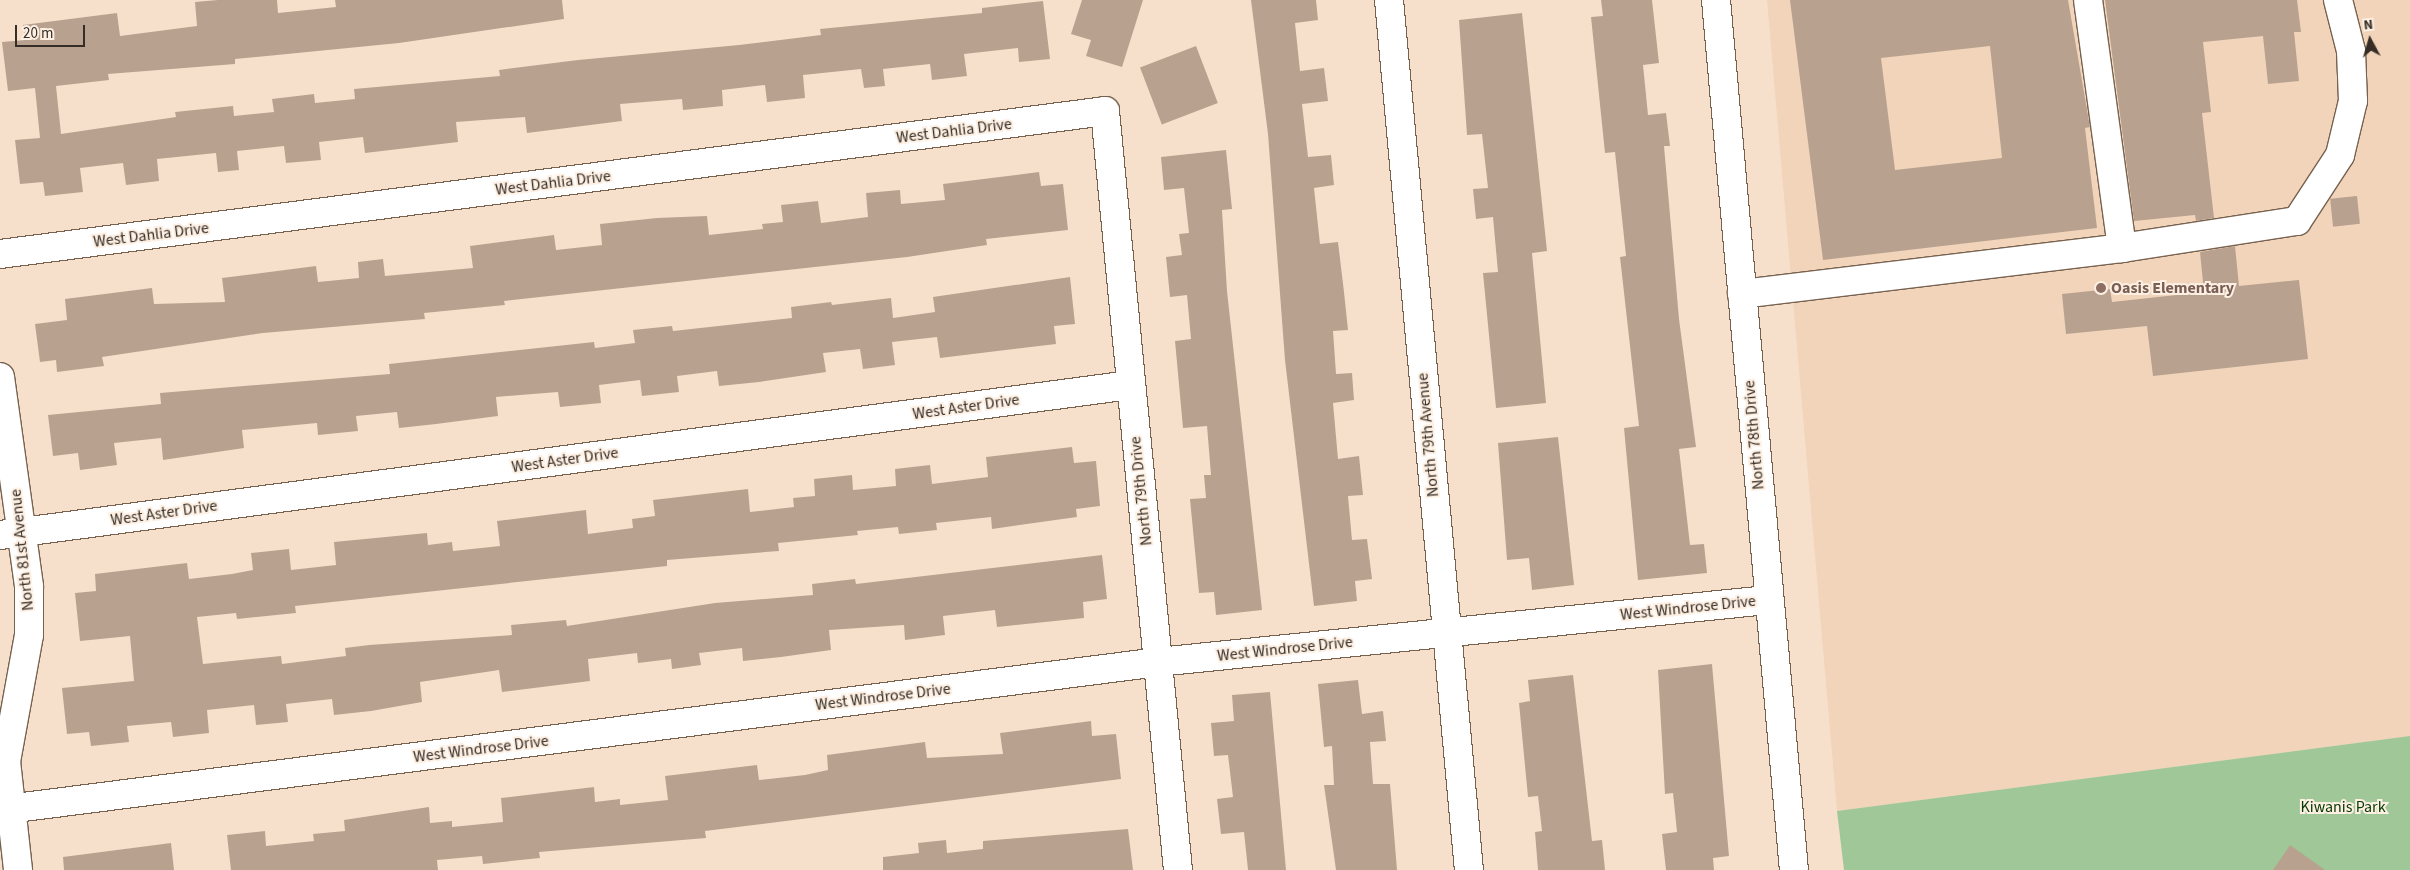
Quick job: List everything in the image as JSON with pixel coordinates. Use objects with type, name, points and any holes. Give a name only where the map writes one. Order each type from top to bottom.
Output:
[{"type":"street","name":"North 79th Avenue","points":[[1389,0],[1469,870]]},
{"type":"street","name":"North 78th Drive","points":[[1716,0],[1767,600],[1794,870]]},
{"type":"street","points":[[2088,0],[2122,248]]},
{"type":"street","points":[[1742,294],[2122,248],[2297,221],[2340,155],[2353,101],[2351,51],[2338,0]]},
{"type":"street","name":"West Dahlia Drive","points":[[0,254],[1106,111]]},
{"type":"street","name":"North 79th Drive","points":[[1106,111],[1130,385],[1178,870]]},
{"type":"street","name":"North 81st Avenue","points":[[0,377],[11,534],[29,587],[29,635],[6,761],[5,810],[18,870]]},
{"type":"street","name":"West Aster Drive","points":[[11,534],[1130,385]]},
{"type":"street","name":"West Windrose Drive","points":[[5,810],[1158,662],[1767,600]]},
{"type":"shaded area","name":"Oasis Elementary","points":[[1767,0],[2410,0],[2410,736],[1837,811]]},
{"type":"green space","name":"Kiwanis Park","points":[[2410,736],[2410,870],[1844,870],[1837,811]]},
{"type":"building","points":[[277,0],[278,13],[336,7],[335,0],[562,0],[564,19],[399,43],[235,59],[235,64],[108,74],[109,80],[56,86],[61,134],[176,117],[175,112],[233,106],[234,116],[274,112],[272,99],[314,94],[315,103],[355,99],[354,89],[500,76],[499,70],[821,35],[820,29],[982,13],[982,8],[1043,1],[1050,59],[1019,62],[1018,48],[964,54],[967,76],[932,80],[930,64],[883,69],[885,86],[864,88],[861,69],[803,75],[805,98],[767,102],[765,85],[722,90],[723,106],[683,110],[682,99],[620,104],[622,121],[527,133],[525,117],[456,122],[458,142],[365,153],[363,137],[319,142],[321,160],[286,163],[284,146],[237,151],[239,170],[218,172],[216,153],[157,159],[159,181],[126,185],[123,163],[80,168],[83,192],[45,196],[43,182],[20,184],[15,140],[40,138],[35,88],[8,91],[2,42],[25,40],[23,25],[117,13],[120,36],[197,26],[195,2]]},
{"type":"building","points":[[1082,0],[1143,0],[1122,67],[1086,56],[1091,40],[1071,34]]},
{"type":"building","points":[[1251,0],[1316,0],[1318,20],[1295,23],[1300,71],[1324,68],[1328,101],[1302,104],[1308,157],[1331,155],[1334,185],[1314,188],[1320,244],[1338,242],[1348,330],[1333,331],[1336,374],[1352,373],[1354,400],[1333,403],[1338,459],[1359,456],[1363,495],[1348,496],[1352,540],[1367,539],[1372,579],[1355,581],[1357,601],[1314,606],[1285,360],[1268,134]]},
{"type":"building","points":[[1601,0],[1652,0],[1659,63],[1643,65],[1648,115],[1666,113],[1670,146],[1664,146],[1679,319],[1696,447],[1679,449],[1690,545],[1704,544],[1707,573],[1638,580],[1624,428],[1639,426],[1620,257],[1626,256],[1615,152],[1605,153],[1591,17],[1603,16]]},
{"type":"building","points":[[1790,0],[2068,0],[2090,127],[2085,128],[2097,228],[1823,260]],"holes":[[[1990,46],[2002,158],[1895,170],[1881,58]]]},
{"type":"building","points":[[2105,0],[2297,0],[2301,32],[2294,32],[2299,81],[2268,84],[2263,36],[2203,42],[2211,112],[2202,113],[2214,218],[2196,221],[2195,215],[2134,221]]},
{"type":"building","points":[[1522,13],[1547,251],[1532,253],[1546,403],[1496,408],[1483,273],[1498,272],[1493,217],[1476,219],[1473,189],[1488,188],[1482,134],[1467,135],[1459,20]]},
{"type":"building","points":[[1196,46],[1218,103],[1162,124],[1140,68]]},
{"type":"building","points":[[1226,150],[1232,209],[1222,210],[1227,291],[1262,610],[1216,615],[1214,592],[1199,593],[1190,499],[1206,498],[1204,475],[1211,475],[1207,426],[1183,428],[1175,341],[1191,339],[1187,295],[1170,297],[1166,257],[1182,255],[1179,234],[1189,233],[1184,188],[1164,190],[1161,157]]},
{"type":"building","points":[[1039,172],[1041,186],[1063,184],[1068,230],[986,239],[987,245],[907,257],[504,301],[505,305],[424,313],[425,319],[263,333],[102,357],[104,366],[57,372],[56,360],[40,362],[35,324],[67,320],[65,299],[152,288],[154,304],[225,302],[222,278],[316,266],[318,282],[359,278],[358,262],[383,259],[385,276],[473,268],[470,246],[554,235],[556,250],[602,245],[600,224],[657,218],[707,216],[709,235],[763,229],[762,224],[783,222],[781,205],[818,201],[821,223],[868,217],[866,193],[900,190],[901,204],[945,200],[943,184]]},
{"type":"building","points":[[2357,196],[2360,224],[2333,227],[2330,199]]},
{"type":"building","points":[[2235,246],[2239,286],[2299,280],[2308,359],[2153,376],[2147,326],[2066,334],[2062,294],[2110,289],[2112,302],[2204,292],[2200,252]]},
{"type":"building","points":[[1070,277],[1075,324],[1054,326],[1056,344],[940,358],[937,337],[892,342],[895,365],[863,369],[860,349],[823,353],[826,372],[759,382],[719,386],[717,371],[677,376],[679,392],[642,396],[640,380],[599,385],[601,403],[560,407],[558,392],[496,397],[498,416],[436,424],[399,428],[397,412],[356,416],[358,431],[318,435],[317,423],[242,430],[244,448],[163,460],[161,438],[114,443],[117,465],[80,470],[78,453],[53,456],[48,415],[161,404],[160,393],[390,374],[389,364],[594,342],[595,348],[635,343],[633,330],[672,326],[673,331],[792,318],[791,307],[831,302],[832,305],[891,298],[893,318],[935,312],[933,297]]},
{"type":"building","points":[[1558,437],[1574,585],[1532,590],[1529,558],[1507,560],[1498,443]]},
{"type":"building","points":[[1072,447],[1074,463],[1096,461],[1100,506],[1076,509],[1077,517],[992,529],[991,517],[936,523],[937,530],[899,534],[898,527],[857,531],[858,535],[778,543],[779,551],[667,560],[667,566],[295,606],[296,613],[237,619],[236,613],[197,617],[203,664],[281,656],[282,664],[346,656],[345,648],[512,635],[511,625],[566,620],[567,626],[715,603],[813,595],[812,584],[855,579],[856,584],[1102,555],[1107,599],[1083,602],[1084,618],[997,627],[995,610],[943,616],[945,635],[905,640],[904,625],[829,630],[831,650],[781,657],[743,661],[742,648],[699,653],[701,665],[672,669],[671,659],[638,663],[637,653],[588,659],[590,681],[502,692],[499,670],[420,682],[422,702],[371,711],[334,715],[332,699],[286,704],[288,722],[256,725],[254,705],[207,710],[209,733],[173,737],[171,722],[127,726],[129,742],[91,746],[89,732],[67,734],[62,688],[134,681],[130,636],[80,641],[75,593],[96,591],[95,574],[187,563],[189,579],[232,574],[253,570],[251,553],[289,549],[291,570],[336,565],[334,542],[427,533],[428,545],[452,542],[453,551],[500,546],[497,521],[586,510],[588,534],[633,528],[632,519],[655,516],[653,500],[748,489],[750,512],[794,507],[793,498],[815,496],[814,479],[852,475],[853,490],[896,486],[895,469],[930,465],[932,484],[988,477],[986,457]]},
{"type":"building","points":[[1712,664],[1729,856],[1713,858],[1714,870],[1666,870],[1662,834],[1677,832],[1673,793],[1665,794],[1658,670]]},
{"type":"building","points":[[1573,675],[1592,841],[1602,840],[1605,870],[1538,870],[1535,832],[1542,831],[1538,796],[1528,797],[1519,703],[1530,701],[1528,680]]},
{"type":"building","points":[[1358,680],[1362,714],[1383,711],[1386,741],[1370,742],[1373,784],[1390,784],[1397,870],[1336,870],[1324,785],[1334,785],[1332,746],[1324,747],[1318,684]]},
{"type":"building","points":[[1270,692],[1286,870],[1248,870],[1244,832],[1221,834],[1217,799],[1233,797],[1228,755],[1214,756],[1211,723],[1234,721],[1232,695]]},
{"type":"building","points":[[1091,721],[1092,736],[1116,734],[1121,779],[705,831],[706,838],[539,852],[540,858],[483,864],[482,856],[437,860],[438,870],[231,870],[227,835],[265,831],[266,846],[314,841],[313,834],[345,831],[344,820],[429,807],[430,823],[452,821],[452,827],[503,822],[501,798],[594,787],[595,802],[620,799],[620,805],[668,800],[665,776],[757,765],[759,780],[805,775],[828,770],[827,755],[925,742],[927,758],[1003,754],[1000,733]]},
{"type":"building","points":[[1128,829],[1133,870],[883,870],[883,857],[919,853],[918,843],[946,840],[947,853],[983,849],[983,841]]},
{"type":"building","points":[[171,843],[174,870],[64,870],[63,857]]},
{"type":"building","points":[[2290,845],[2325,870],[2273,870]]},
{"type":"place","name":"Oasis Elementary","points":[[2101,288]]}]
